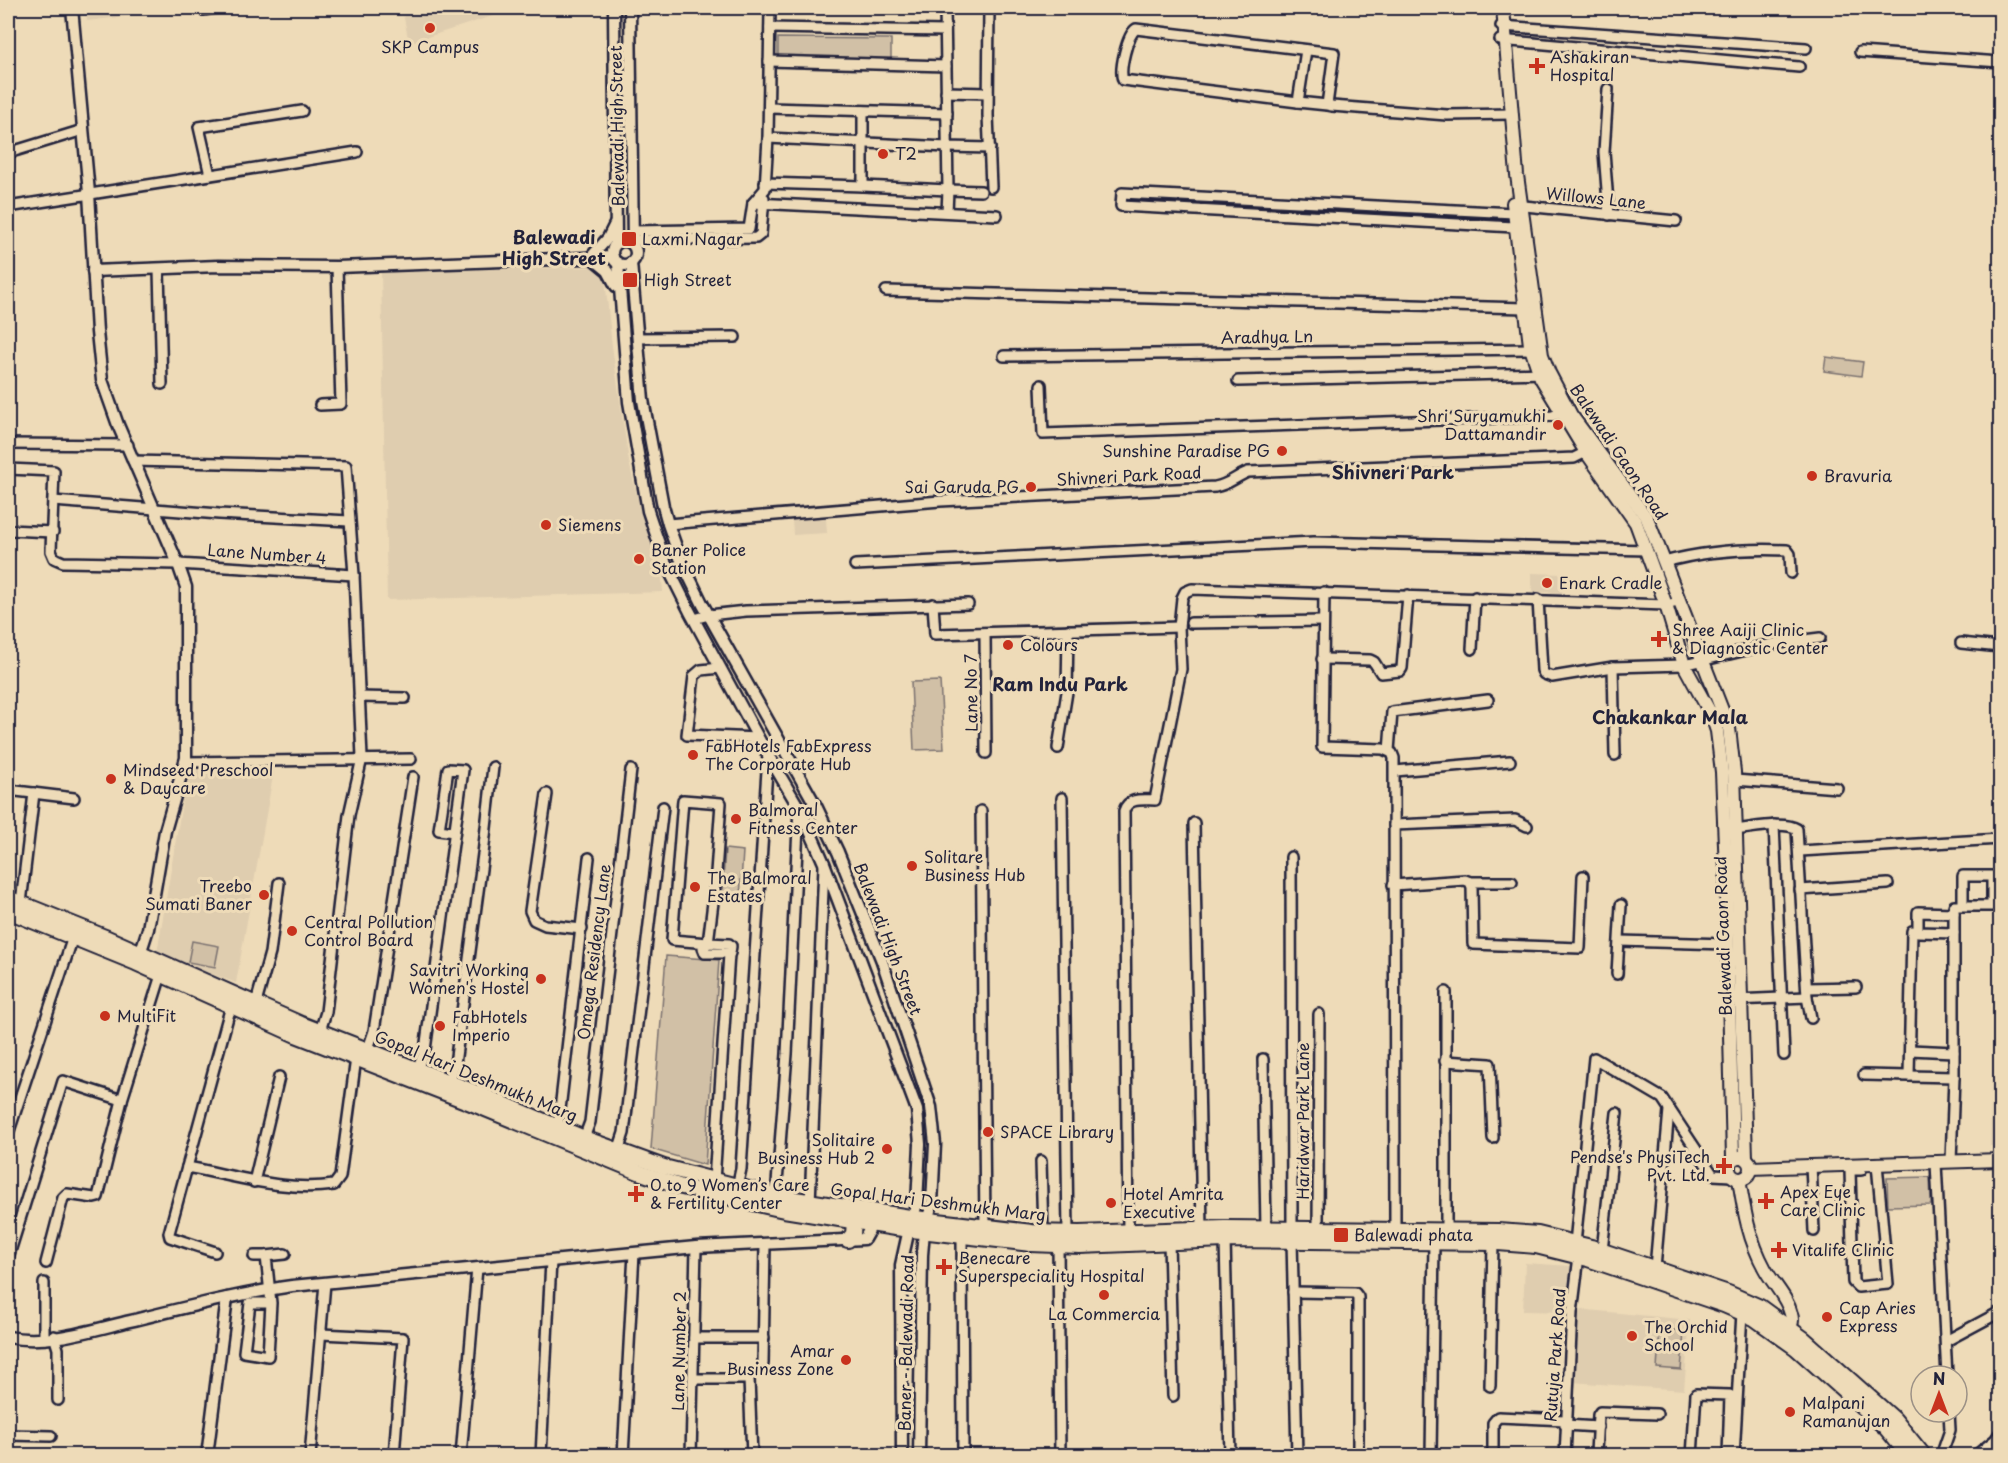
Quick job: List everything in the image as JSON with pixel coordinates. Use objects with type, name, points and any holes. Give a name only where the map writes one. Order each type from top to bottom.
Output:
[{"type":"main road","name":"Balewadi Gaon Road","points":[[1497,8],[1502,26]]},
{"type":"main road","name":"Balewadi Gaon Road","points":[[1503,8],[1502,26],[1516,208],[1544,373],[1571,415],[1647,518],[1664,562],[1684,665],[1712,716],[1717,731],[1730,830],[1735,1000],[1733,1158]]},
{"type":"main road","name":"Balewadi Gaon Road","points":[[1516,208],[1514,227],[1531,349],[1562,413],[1586,452],[1636,523],[1672,603],[1702,660],[1729,728],[1733,746],[1735,780],[1730,830],[1727,944],[1735,1000],[1749,1163]]},
{"type":"main road","name":"Gopal Hari Deshmukh Marg","points":[[14,900],[138,958],[161,975],[296,1035],[619,1165],[681,1187],[784,1210],[872,1225],[911,1224]]},
{"type":"main road","name":"Gopal Hari Deshmukh Marg","points":[[8,911],[256,1003],[584,1138],[664,1167],[776,1196],[926,1226],[1044,1233],[1128,1231],[1194,1233],[1266,1228],[1292,1234],[1493,1243],[1602,1251],[1728,1293],[1787,1332],[1894,1419],[1924,1455]]},
{"type":"main road","points":[[1787,1332],[1792,1315],[1766,1271],[1753,1242],[1735,1177],[1728,1167],[1733,1158],[1740,1156],[1749,1163],[1878,1167],[2001,1160]]},
{"type":"main road","points":[[1735,1177],[1748,1176],[1749,1163]]},
{"type":"main road","points":[[848,1240],[853,1234],[854,1222]]},
{"type":"main road","name":"Gopal Hari Deshmukh Marg","points":[[926,1226],[962,1237],[1058,1245],[1169,1242],[1194,1233],[1225,1240],[1292,1234],[1318,1228],[1519,1232],[1577,1250],[1742,1312],[1762,1316]]},
{"type":"main road","name":"Gopal Hari Deshmukh Marg","points":[[1787,1332],[1885,1427],[1909,1455]]},
{"type":"street","points":[[72,8],[89,193],[102,380],[133,461],[178,564],[186,592],[185,762],[165,831],[148,929],[138,958]]},
{"type":"street","points":[[203,10],[216,8]]},
{"type":"street","name":"Balewadi High Street","points":[[614,8],[616,244]]},
{"type":"street","name":"Balewadi High Street","points":[[630,8],[634,239]]},
{"type":"street","points":[[760,236],[765,204],[768,138],[770,8]]},
{"type":"street","points":[[945,8],[947,212]]},
{"type":"street","points":[[989,8],[988,93],[991,187]]},
{"type":"street","points":[[1502,26],[1806,48]]},
{"type":"street","points":[[770,28],[945,31]]},
{"type":"street","points":[[1327,105],[1334,53],[1136,29],[1130,34],[1121,70],[1124,80],[1327,105],[1447,115],[1509,115]]},
{"type":"street","points":[[1503,40],[1799,67]]},
{"type":"street","points":[[1298,102],[1306,50]]},
{"type":"street","points":[[1860,52],[2001,62]]},
{"type":"street","points":[[769,60],[946,66]]},
{"type":"street","points":[[1608,89],[1604,152],[1609,215]]},
{"type":"street","points":[[946,92],[988,93]]},
{"type":"street","points":[[768,108],[946,113]]},
{"type":"street","points":[[210,175],[199,127],[302,111]]},
{"type":"street","points":[[863,111],[863,186]]},
{"type":"street","points":[[8,153],[83,130]]},
{"type":"street","points":[[768,138],[990,148]]},
{"type":"street","points":[[8,207],[357,152]]},
{"type":"street","points":[[764,188],[863,186],[981,190]]},
{"type":"street","points":[[749,229],[753,203],[764,188]]},
{"type":"street","name":"Willows Lane","points":[[1495,227],[1120,206],[1120,202],[1122,193],[1496,213],[1516,208],[1676,221]]},
{"type":"street","points":[[753,203],[997,215]]},
{"type":"street","points":[[1496,213],[1495,227],[1514,227]]},
{"type":"street","points":[[591,257],[608,238],[617,220]]},
{"type":"street","points":[[615,260],[612,250],[616,244],[634,239],[749,229],[760,236]]},
{"type":"street","points":[[634,239],[742,239],[760,236]]},
{"type":"street","points":[[93,271],[218,266],[337,267],[591,257],[615,260],[624,265],[631,263],[636,254],[634,239]]},
{"type":"street","points":[[591,257],[612,275],[620,298]]},
{"type":"street","name":"Balewadi High Street","points":[[615,260],[628,402],[648,511],[666,564],[678,588],[758,738],[799,807],[824,863],[917,1110],[920,1144],[917,1204],[911,1224]]},
{"type":"street","name":"Balewadi High Street","points":[[631,263],[644,400],[668,524],[680,558],[709,615],[820,815],[838,852],[882,961],[932,1107],[935,1144],[932,1204],[926,1226]]},
{"type":"street","points":[[320,405],[341,404],[337,267]]},
{"type":"street","points":[[159,270],[162,384]]},
{"type":"street","points":[[886,291],[1525,308]]},
{"type":"street","points":[[638,338],[735,337]]},
{"type":"street","name":"Aradhya Ln","points":[[1004,356],[1531,349]]},
{"type":"street","points":[[1238,381],[1544,373]]},
{"type":"street","points":[[1041,385],[1043,434],[1552,416],[1562,413]]},
{"type":"street","points":[[8,444],[128,445]]},
{"type":"street","name":"Shivneri Park Road","points":[[668,524],[940,501],[1215,487],[1228,484],[1239,475],[1248,472],[1574,458],[1586,452]]},
{"type":"street","points":[[133,461],[346,466],[354,575],[362,758],[349,815],[326,1012],[320,1031]]},
{"type":"street","points":[[8,470],[54,471],[53,532],[8,530]]},
{"type":"street","points":[[53,501],[349,520]]},
{"type":"street","name":"Lane Number 4","points":[[53,532],[51,551],[54,558],[63,562],[178,564],[354,575]]},
{"type":"street","points":[[855,565],[1314,542],[1647,550]]},
{"type":"street","points":[[1664,562],[1712,552],[1756,549],[1787,550],[1790,554],[1791,573]]},
{"type":"street","points":[[678,588],[692,582]]},
{"type":"street","points":[[1128,1231],[1124,811],[1125,805],[1129,802],[1155,800],[1181,669],[1179,627],[1182,598],[1185,592],[1192,589],[1672,603]]},
{"type":"street","points":[[1323,592],[1322,747],[1389,751]]},
{"type":"street","points":[[1322,659],[1370,660],[1381,673],[1400,670],[1408,595]]},
{"type":"street","points":[[1472,649],[1475,597]]},
{"type":"street","points":[[1538,599],[1542,670],[1544,674],[1551,677],[1613,667],[1684,665],[1772,644],[1820,638]]},
{"type":"street","points":[[933,604],[935,634],[1179,627]]},
{"type":"street","points":[[694,619],[709,615],[756,610],[968,604]]},
{"type":"street","points":[[1191,623],[1323,621]]},
{"type":"street","points":[[1058,748],[1067,692],[1068,630]]},
{"type":"street","name":"Lane No 7","points":[[985,633],[986,753]]},
{"type":"street","points":[[1961,643],[2001,647]]},
{"type":"street","points":[[1613,667],[1615,755]]},
{"type":"street","points":[[720,668],[700,670],[694,676],[687,735],[758,738]]},
{"type":"street","points":[[359,697],[405,698]]},
{"type":"street","points":[[1395,1230],[1393,885],[1395,771],[1394,758],[1389,751],[1392,712],[1488,700]]},
{"type":"street","points":[[737,1187],[741,1169],[765,767],[768,754]]},
{"type":"street","points":[[185,762],[411,759]]},
{"type":"street","points":[[1395,771],[1510,761]]},
{"type":"street","points":[[449,1081],[455,1064],[493,767]]},
{"type":"street","points":[[417,1069],[425,1050],[464,770],[448,769],[439,830],[454,832]]},
{"type":"street","name":"Omega Residency Lane","points":[[584,1138],[590,1122],[631,770]]},
{"type":"street","points":[[368,1050],[374,1031],[413,777]]},
{"type":"street","points":[[1735,780],[1837,788]]},
{"type":"street","points":[[8,790],[74,798]]},
{"type":"street","points":[[14,900],[34,793]]},
{"type":"street","points":[[547,794],[530,910],[534,920],[544,925],[582,928]]},
{"type":"street","points":[[1062,798],[1068,1233]]},
{"type":"street","points":[[708,943],[721,803],[683,800],[672,940],[731,946],[714,1181]]},
{"type":"street","points":[[618,1150],[624,1133],[663,807]]},
{"type":"street","points":[[776,1196],[787,1054],[799,807]]},
{"type":"street","points":[[981,811],[985,1228]]},
{"type":"street","points":[[1394,825],[1515,820],[1527,826]]},
{"type":"street","points":[[1194,823],[1194,1233]]},
{"type":"street","points":[[1730,830],[1774,825],[1797,828],[1807,992],[1811,1018]]},
{"type":"street","points":[[1774,825],[1784,1055]]},
{"type":"street","points":[[1800,851],[2001,838]]},
{"type":"street","points":[[1291,857],[1292,1234],[1297,1455]]},
{"type":"street","points":[[558,1127],[589,858]]},
{"type":"street","points":[[810,1203],[824,863]]},
{"type":"street","points":[[1470,882],[1473,944],[1580,948],[1583,876]]},
{"type":"street","points":[[1951,1162],[1954,1077],[1954,906],[1963,906],[1992,906],[1992,876],[1963,876],[1963,906]]},
{"type":"street","points":[[1393,885],[1464,880],[1512,882]]},
{"type":"street","points":[[256,1003],[270,953],[279,884]]},
{"type":"street","points":[[1800,890],[1888,884]]},
{"type":"street","points":[[1617,974],[1621,905]]},
{"type":"street","points":[[1954,913],[1918,912],[1917,932],[1954,933]]},
{"type":"street","points":[[1909,1076],[1912,931]]},
{"type":"street","points":[[8,1130],[73,937]]},
{"type":"street","points":[[1620,941],[1727,944]]},
{"type":"street","points":[[46,1263],[63,1198],[67,1194],[98,1197],[122,1100],[161,975]]},
{"type":"street","points":[[1735,1000],[1782,997],[1856,987]]},
{"type":"street","points":[[1446,992],[1446,1230]]},
{"type":"street","points":[[215,1252],[170,1237],[169,1233],[231,1006]]},
{"type":"street","name":"Haridwar Park Lane","points":[[1318,1228],[1319,1014]]},
{"type":"street","points":[[1910,1050],[1954,1052]]},
{"type":"street","points":[[187,1167],[254,1182],[288,1186],[334,1185],[340,1177],[356,1058]]},
{"type":"street","name":"Rutuja Park Road","points":[[1565,1455],[1572,1313],[1594,1058],[1663,1094],[1669,1109]]},
{"type":"street","points":[[1263,1059],[1266,1228]]},
{"type":"street","points":[[1445,1061],[1490,1064],[1493,1138]]},
{"type":"street","points":[[1864,1076],[1954,1077]]},
{"type":"street","points":[[254,1182],[279,1077]]},
{"type":"street","points":[[8,1258],[63,1081],[122,1100]]},
{"type":"street","points":[[1669,1109],[1713,1175],[1735,1177]]},
{"type":"street","points":[[1654,1269],[1669,1109]]},
{"type":"street","points":[[1602,1251],[1617,1113]]},
{"type":"street","points":[[1041,1161],[1044,1233]]},
{"type":"street","points":[[1936,1163],[1947,1364]]},
{"type":"street","points":[[1811,1165],[1814,1231]]},
{"type":"street","points":[[1878,1167],[1888,1284],[1858,1287],[1853,1282],[1850,1170],[1878,1167]]},
{"type":"street","name":"Baner - Balewadi Road","points":[[902,1455],[901,1265],[911,1224]]},
{"type":"street","points":[[8,1337],[34,1339],[49,1337],[269,1290],[696,1247],[864,1239],[872,1225]]},
{"type":"street","name":"Baner - Balewadi Road","points":[[919,1455],[926,1226]]},
{"type":"street","points":[[962,1237],[963,1455]]},
{"type":"street","points":[[1225,1240],[1230,1455]]},
{"type":"street","points":[[1169,1242],[1173,1396]]},
{"type":"street","points":[[1431,1455],[1434,1242]]},
{"type":"street","points":[[1490,1386],[1493,1243]]},
{"type":"street","points":[[764,1364],[765,1244]]},
{"type":"street","points":[[1058,1245],[1060,1455]]},
{"type":"street","name":"Lane Number 2","points":[[691,1455],[696,1247]]},
{"type":"street","points":[[623,1455],[634,1253]]},
{"type":"street","points":[[254,1256],[285,1254]]},
{"type":"street","points":[[266,1256],[271,1303],[268,1356],[244,1352],[250,1303],[271,1303]]},
{"type":"street","points":[[541,1455],[551,1261]]},
{"type":"street","points":[[461,1455],[477,1269]]},
{"type":"street","points":[[44,1283],[49,1337],[58,1348],[58,1400]]},
{"type":"street","points":[[310,1455],[326,1283]]},
{"type":"street","points":[[1293,1292],[1355,1293],[1358,1298],[1358,1455]]},
{"type":"street","points":[[207,1455],[226,1298]]},
{"type":"street","points":[[1728,1455],[1742,1312]]},
{"type":"street","points":[[1946,1341],[2001,1312]]},
{"type":"street","points":[[321,1335],[403,1338],[394,1455]]},
{"type":"street","points":[[694,1338],[764,1338]]},
{"type":"street","points":[[693,1380],[749,1380],[752,1455]]},
{"type":"street","points":[[1692,1455],[1696,1394],[1730,1395],[1734,1455]]},
{"type":"street","points":[[1596,1453],[1598,1415],[1603,1410],[1656,1414]]},
{"type":"street","points":[[1493,1455],[1493,1423],[1498,1417],[1598,1427]]},
{"type":"street","points":[[1941,1455],[1950,1430],[1950,1424]]},
{"type":"street","points":[[1975,1455],[1995,1440],[2001,1432]]},
{"type":"street","points":[[8,1435],[51,1436]]},
{"type":"shaded area","points":[[86,8],[171,8],[171,11],[87,21]]},
{"type":"shaded area","name":"SKP Campus","points":[[402,8],[517,8],[409,43]]},
{"type":"shaded area","points":[[778,38],[891,39],[891,59],[778,58]]},
{"type":"shaded area","points":[[592,267],[602,272],[605,279],[629,462],[642,516],[661,567],[663,592],[387,600],[381,271]]},
{"type":"shaded area","points":[[1826,357],[1863,362],[1861,376],[1824,371]]},
{"type":"shaded area","points":[[826,518],[827,533],[793,535],[792,520]]},
{"type":"shaded area","name":"Enark Cradle","points":[[1532,573],[1563,574],[1562,593],[1532,592]]},
{"type":"shaded area","points":[[940,681],[944,749],[914,750],[911,682]]},
{"type":"shaded area","points":[[188,767],[274,770],[236,983],[157,953]]},
{"type":"shaded area","points":[[725,849],[743,851],[740,898],[722,898]]},
{"type":"shaded area","points":[[192,941],[219,946],[215,967],[188,962]]},
{"type":"shaded area","points":[[666,956],[719,960],[705,1165],[651,1149]]},
{"type":"shaded area","points":[[1991,1083],[2000,1083],[2000,1146],[1990,1146]]},
{"type":"shaded area","points":[[1930,1177],[1931,1205],[1888,1206],[1887,1178]]},
{"type":"shaded area","points":[[1525,1263],[1571,1266],[1567,1312],[1523,1311]]},
{"type":"shaded area","name":"The Orchid School","points":[[1578,1309],[1690,1320],[1684,1390],[1571,1382]]},
{"type":"shaded area","points":[[1660,1329],[1684,1331],[1681,1370],[1657,1368]]},
{"type":"waterway","points":[[1994,1456],[2000,1447]]},
{"type":"place","name":"SKP Campus","points":[[430,28]]},
{"type":"place","name":"Ashakiran Hospital","points":[[1537,66]]},
{"type":"place","name":"T2","points":[[883,154]]},
{"type":"place","name":"Laxmi Nagar","points":[[629,239]]},
{"type":"place","name":"High Street","points":[[630,280]]},
{"type":"place","name":"Shri Suryamukhi Dattamandir","points":[[1558,425]]},
{"type":"place","name":"Sunshine Paradise PG","points":[[1282,451]]},
{"type":"place","name":"Bravuria","points":[[1812,476]]},
{"type":"place","name":"Sai Garuda PG","points":[[1031,487]]},
{"type":"place","name":"Siemens","points":[[546,525]]},
{"type":"place","name":"Baner Police Station","points":[[639,559]]},
{"type":"place","name":"Enark Cradle","points":[[1547,583]]},
{"type":"place","name":"Shree Aaiji Clinic & Diagnostic Center","points":[[1659,639]]},
{"type":"place","name":"Colours","points":[[1008,645]]},
{"type":"place","name":"FabHotels FabExpress The Corporate Hub","points":[[693,755]]},
{"type":"place","name":"Mindseed Preschool & Daycare","points":[[111,779]]},
{"type":"place","name":"Balmoral Fitness Center","points":[[736,819]]},
{"type":"place","name":"Solitare Business Hub","points":[[912,866]]},
{"type":"place","name":"The Balmoral Estates","points":[[695,887]]},
{"type":"place","name":"Treebo Sumati Baner","points":[[264,895]]},
{"type":"place","name":"Central Pollution Control Board","points":[[292,931]]},
{"type":"place","name":"Savitri Working Women's Hostel","points":[[541,979]]},
{"type":"place","name":"MultiFit","points":[[105,1016]]},
{"type":"place","name":"FabHotels Imperio","points":[[440,1026]]},
{"type":"place","name":"SPACE Library","points":[[988,1132]]},
{"type":"place","name":"Solitaire Business Hub 2","points":[[887,1149]]},
{"type":"place","name":"Pendse's PhysiTech Pvt. Ltd.","points":[[1724,1166]]},
{"type":"place","name":"0 to 9 Women’s Care & Fertility Center","points":[[636,1194]]},
{"type":"place","name":"Apex Eye Care Clinic","points":[[1766,1201]]},
{"type":"place","name":"Hotel Amrita Executive","points":[[1111,1203]]},
{"type":"place","name":"Balewadi phata","points":[[1341,1235]]},
{"type":"place","name":"Vitalife Clinic","points":[[1779,1250]]},
{"type":"place","name":"Benecare Superspeciality Hospital","points":[[944,1267]]},
{"type":"place","name":"La Commercia","points":[[1104,1295]]},
{"type":"place","name":"Cap Aries Express","points":[[1827,1317]]},
{"type":"place","name":"The Orchid School","points":[[1632,1336]]},
{"type":"place","name":"Amar Business Zone","points":[[846,1360]]},
{"type":"place","name":"Malpani Ramanujan","points":[[1790,1412]]},
{"type":"district","name":"Balewadi High Street","points":[[554,248]]},
{"type":"district","name":"Shivneri Park","points":[[1393,473]]},
{"type":"district","name":"Ram Indu Park","points":[[1060,685]]},
{"type":"district","name":"Chakankar Mala","points":[[1670,718]]}]
